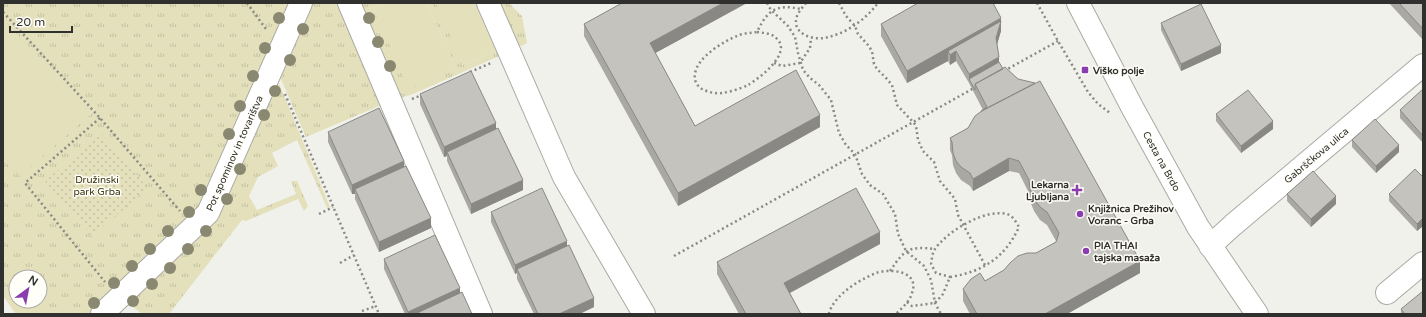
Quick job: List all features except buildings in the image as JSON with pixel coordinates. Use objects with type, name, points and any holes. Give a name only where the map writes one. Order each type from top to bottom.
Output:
[{"type":"street","name":"Pot spominov in tovarištva","points":[[102,314],[208,213],[301,3]]},
{"type":"street","points":[[349,3],[481,314]]},
{"type":"street","points":[[488,3],[564,177],[644,314]]},
{"type":"street","name":"Cesta na Brdo","points":[[1078,3],[1132,106],[1210,246],[1257,314]]},
{"type":"street","name":"Gabrščkova ulica","points":[[1210,246],[1423,64]]},
{"type":"street","points":[[1387,293],[1423,262]]},
{"type":"path","points":[[247,3],[251,7],[276,57],[333,207],[379,314]]},
{"type":"path","points":[[767,3],[771,10],[788,26],[795,37],[800,63],[803,70],[819,85],[831,100],[839,133],[846,145],[855,154],[862,174],[870,185],[883,194],[895,214],[898,234],[906,251],[924,266],[931,280],[935,303],[941,314]]},
{"type":"path","points":[[806,3],[797,16],[796,25],[802,34],[811,38],[824,38],[855,26],[866,17],[878,3]]},
{"type":"path","points":[[839,3],[846,16],[855,26],[858,34],[872,51],[874,64],[877,69],[892,85],[897,105],[910,117],[914,123],[920,146],[934,162],[940,181],[955,199],[958,215],[985,265]]},
{"type":"path","points":[[757,32],[762,21],[771,10],[789,6],[801,9]]},
{"type":"path","points":[[3,12],[100,118],[194,226]]},
{"type":"path","points":[[757,32],[770,34],[778,39],[781,46],[774,63],[758,78],[747,86],[721,93],[709,92],[698,86],[694,78],[696,68],[704,57],[725,42],[740,35],[757,32]]},
{"type":"path","points":[[774,63],[782,66],[800,63],[810,48],[811,38]]},
{"type":"path","points":[[1004,71],[1058,41]]},
{"type":"path","points":[[463,76],[510,54]]},
{"type":"path","points":[[674,256],[976,87]]},
{"type":"path","points":[[421,95],[428,92]]},
{"type":"path","points":[[100,118],[25,183],[118,298]]},
{"type":"path","points":[[319,214],[333,207]]},
{"type":"path","points":[[1007,214],[1014,218],[1019,227],[1014,238],[1003,253],[985,265],[968,274],[950,277],[936,273],[931,264],[935,249],[946,237],[964,224],[978,217],[1007,214]]},
{"type":"path","points":[[890,271],[906,251],[918,247],[935,249]]},
{"type":"path","points":[[340,262],[354,255]]},
{"type":"path","points":[[829,314],[834,303],[844,292],[877,273],[890,271],[903,272],[911,277],[914,285],[907,302],[896,314]]},
{"type":"path","points":[[907,302],[912,306],[935,303],[943,294],[950,277]]},
{"type":"path","points":[[362,311],[376,306]]},
{"type":"green space","points":[[3,3],[294,3],[202,209],[92,314],[16,314],[12,309],[48,309],[48,269],[8,269],[8,303],[3,296]]},
{"type":"green space","points":[[308,3],[344,3],[386,103],[306,137],[277,70]]},
{"type":"green space","points":[[355,3],[384,3],[373,8],[456,69],[427,3],[437,3],[463,65],[498,50],[477,3],[485,3],[506,53],[413,94],[397,99]]},
{"type":"green space","points":[[384,3],[427,3],[456,69],[409,89],[373,8]]},
{"type":"green space","points":[[436,3],[477,3],[498,50],[463,65]]},
{"type":"green space","points":[[491,3],[509,3],[522,16],[527,43],[515,49]]},
{"type":"green space","points":[[3,19],[91,114],[20,176],[3,158]]},
{"type":"green space","points":[[276,76],[330,207],[327,208],[297,140],[272,153],[278,166],[258,177],[249,196],[257,210],[296,194],[291,181],[297,181],[308,206],[304,211],[298,199],[246,221],[242,220],[169,314],[142,314],[125,301],[213,217]]},
{"type":"green space","name":"Družinski park Grba","points":[[102,134],[148,188],[92,236],[45,181]]},
{"type":"place","name":"Viško polje","points":[[1085,70]]},
{"type":"place","name":"Lekarna Ljubljana","points":[[1077,190]]},
{"type":"place","name":"Knjižnica Prežihov Voranc - Grba","points":[[1080,214]]},
{"type":"place","name":"PIA THAI tajska masaža","points":[[1086,251]]}]
